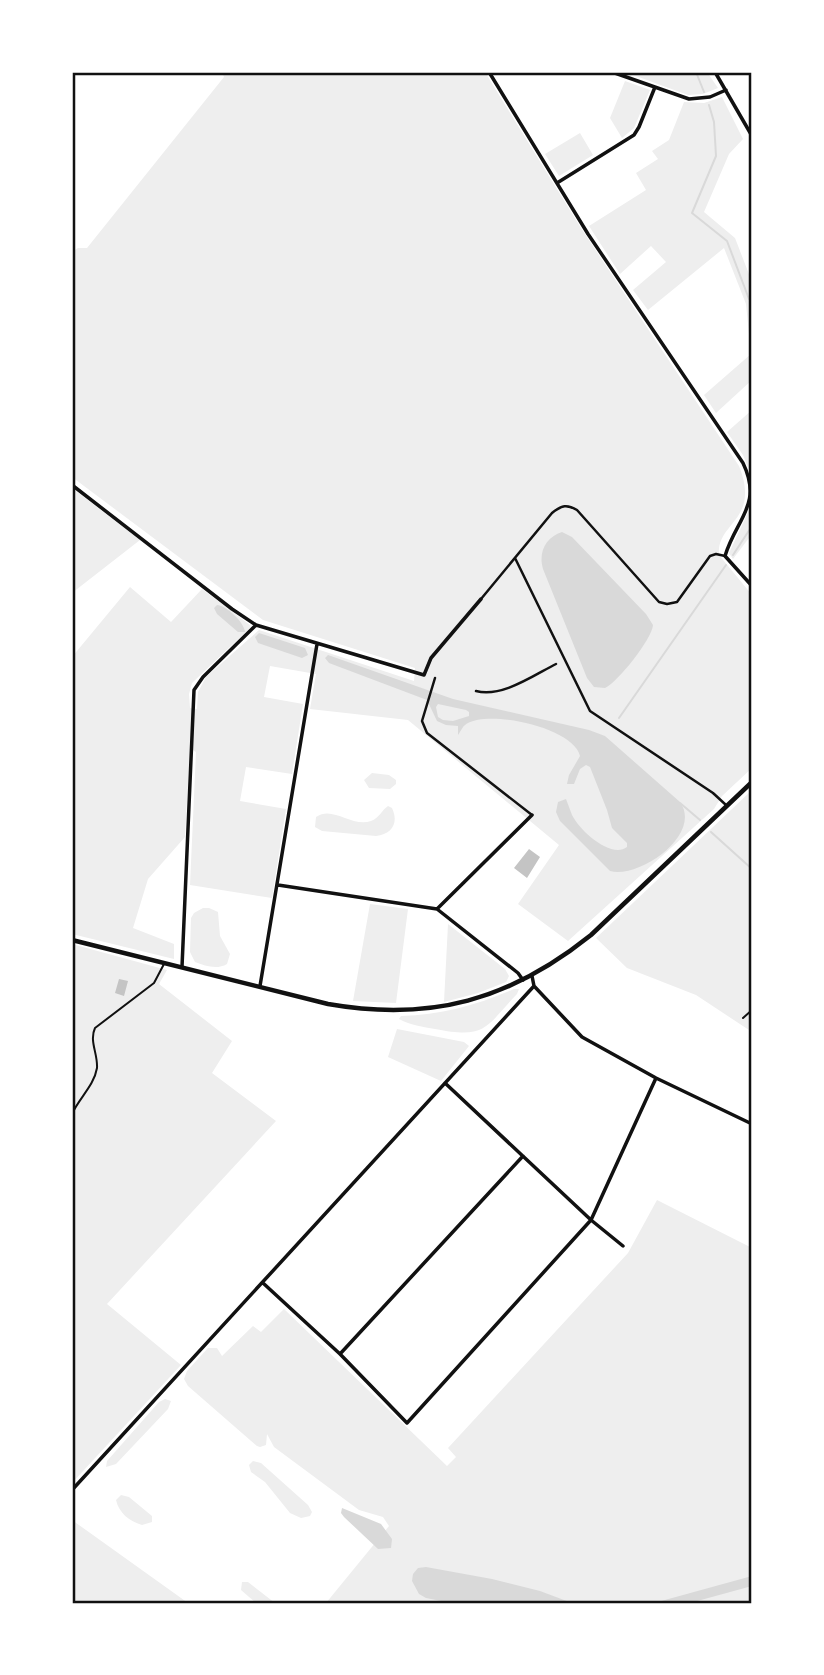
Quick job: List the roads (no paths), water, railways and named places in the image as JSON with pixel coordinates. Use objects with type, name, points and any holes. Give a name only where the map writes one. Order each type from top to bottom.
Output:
[{"type":"street","points":[[489,72],[588,234],[747,471],[751,488],[750,504],[725,556]]},
{"type":"street","points":[[612,72],[689,99],[698,100],[726,90]]},
{"type":"street","points":[[715,72],[752,136]]},
{"type":"street","points":[[557,183],[634,135],[655,87]]},
{"type":"street","points":[[72,485],[256,625],[424,675],[431,658],[560,506],[569,505],[577,510],[659,602],[677,602],[710,556],[716,554],[725,556],[752,586]]},
{"type":"street","points":[[515,558],[590,710],[713,793],[727,806]]},
{"type":"street","points":[[182,967],[195,687],[256,625]]},
{"type":"street","points":[[260,986],[317,644]]},
{"type":"street","points":[[476,691],[486,694],[498,691],[556,664]]},
{"type":"street","points":[[435,678],[422,721],[427,733],[532,815],[437,909]]},
{"type":"street","points":[[72,940],[361,1010],[430,1009],[457,1003],[484,996],[533,976],[591,935],[752,782]]},
{"type":"street","points":[[278,885],[437,909],[523,980]]},
{"type":"street","points":[[533,976],[534,986],[582,1038],[656,1078],[752,1124]]},
{"type":"street","points":[[72,1490],[534,986]]},
{"type":"street","points":[[263,1283],[340,1354],[407,1423],[591,1220],[656,1078]]},
{"type":"street","points":[[445,1083],[591,1220],[623,1246]]},
{"type":"street","points":[[340,1354],[523,1156]]},
{"type":"lane","points":[[72,1114],[96,1072],[97,1057],[92,1035],[94,1028],[154,983],[164,963]]},
{"type":"waterway","points":[[696,72],[704,92]]},
{"type":"waterway","points":[[709,105],[714,122],[716,156],[692,213],[727,241],[749,299]]},
{"type":"waterway","points":[[751,311],[752,315]]},
{"type":"waterway","points":[[733,555],[752,526]]},
{"type":"waterway","points":[[619,718],[726,565]]},
{"type":"waterway","points":[[680,803],[700,820]]},
{"type":"waterway","points":[[711,832],[752,869]]}]
